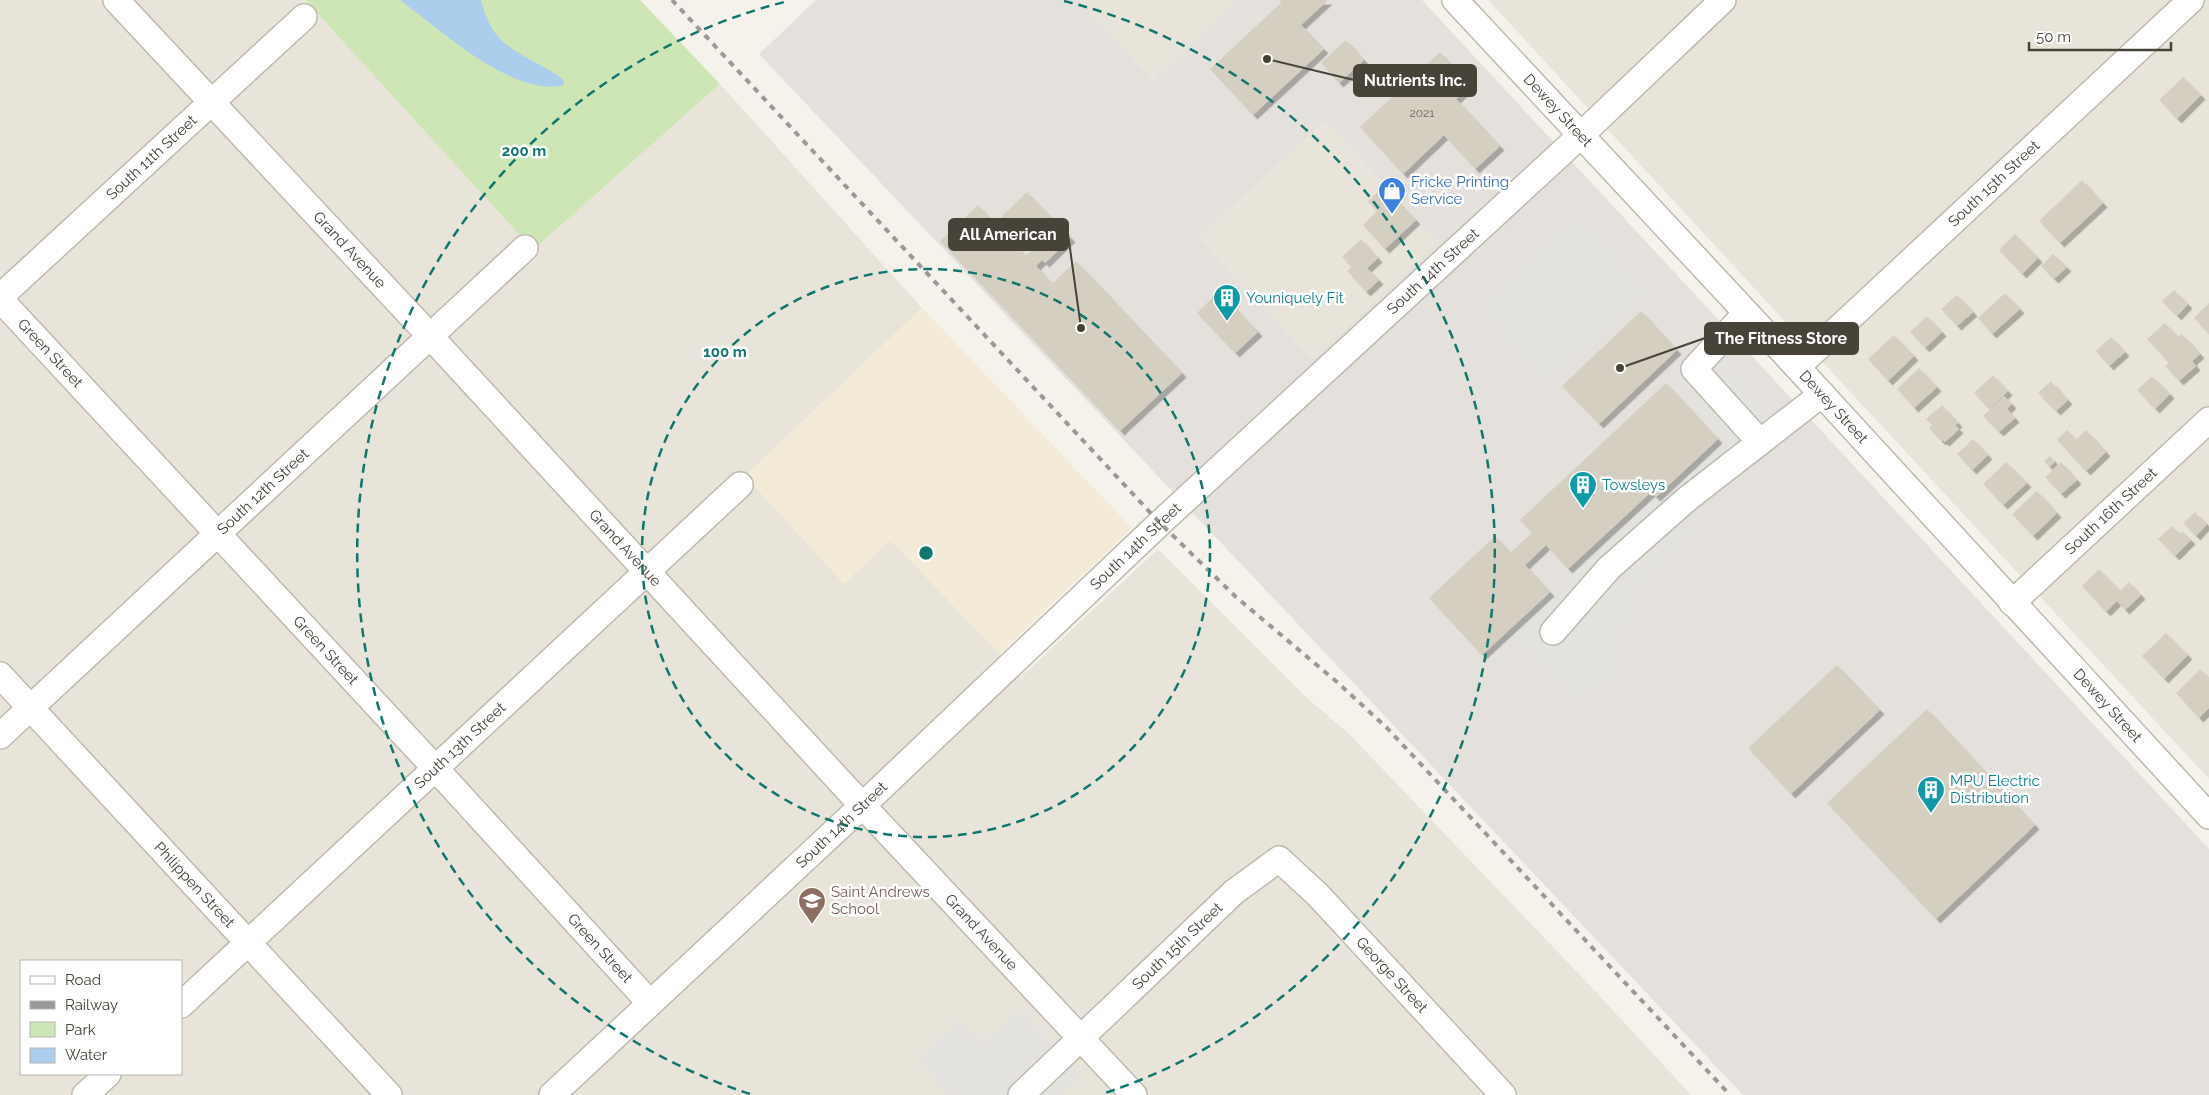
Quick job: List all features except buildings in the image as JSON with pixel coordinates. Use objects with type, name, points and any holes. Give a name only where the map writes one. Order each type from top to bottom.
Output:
[{"type":"street","name":"Grand Avenue","points":[[116,0],[1134,1095]]},
{"type":"street","name":"Dewey Street","points":[[1455,0],[1822,394],[2209,816]]},
{"type":"street","name":"South 14th Street","points":[[552,1095],[863,805],[1160,523],[1581,135],[1723,0]]},
{"type":"street","name":"South 15th Street","points":[[1797,367],[2191,0]]},
{"type":"street","name":"South 11th Street","points":[[0,298],[304,17]]},
{"type":"street","name":"South 12th Street","points":[[0,736],[525,248]]},
{"type":"street","name":"Green Street","points":[[0,298],[650,1003]]},
{"type":"street","points":[[1746,313],[1694,369],[1760,442]]},
{"type":"street","points":[[1553,632],[1609,568],[1687,499],[1822,394]]},
{"type":"street","name":"South 16th Street","points":[[2012,603],[2209,420]]},
{"type":"street","name":"South 13th Street","points":[[182,1004],[740,485]]},
{"type":"street","name":"Philippen Street","points":[[0,676],[389,1095]]},
{"type":"street","name":"South 15th Street","points":[[1021,1095],[1234,892],[1279,859]]},
{"type":"street","name":"George Street","points":[[1279,859],[1318,895],[1503,1095]]},
{"type":"street","points":[[85,1095],[107,1075]]},
{"type":"shaded area","points":[[0,0],[305,0],[533,250],[720,84],[922,308],[745,476],[844,583],[891,540],[1021,677],[1158,549],[1306,697],[1349,734],[1597,993],[1691,1095],[0,1095]]},
{"type":"shaded area","points":[[816,0],[1080,0],[1153,80],[1235,0],[1422,0],[2209,849],[2209,1095],[1743,1095],[759,54]],"holes":[[[1325,121],[1438,242],[1312,359],[1199,238]]]},
{"type":"shaded area","points":[[1080,0],[1235,0],[1153,80]]},
{"type":"shaded area","points":[[1488,0],[2209,0],[2209,779],[1854,396]]},
{"type":"shaded area","points":[[1325,121],[1438,242],[1312,359],[1199,238]]},
{"type":"shaded area","points":[[1577,212],[1650,291],[1549,386],[1475,308]]},
{"type":"shaded area","points":[[922,308],[1132,528],[999,654],[891,540],[844,584],[745,476]]},
{"type":"shaded area","points":[[1707,342],[1794,436],[1709,499],[1706,522],[1637,592],[1615,675],[1579,709],[1506,633],[1650,497],[1655,501],[1721,439],[1666,378]]},
{"type":"shaded area","points":[[1019,1009],[1082,1076],[1061,1095],[949,1095],[917,1059],[958,1020],[981,1044]]},
{"type":"green space","points":[[305,0],[640,0],[720,84],[533,250]]},
{"type":"water","points":[[400,0],[481,0],[490,25],[501,40],[509,47],[563,79],[564,85],[544,87],[523,82],[501,72],[456,43]]},
{"type":"railway","points":[[672,0],[1160,523],[1236,597],[1337,682],[1387,728],[1730,1095]]},
{"type":"place","name":"Nutrients Inc.","points":[[1267,59]]},
{"type":"place","name":"Fricke Printing Service","points":[[1392,215]]},
{"type":"place","name":"Youniquely Fit","points":[[1227,322]]},
{"type":"place","name":"All American","points":[[1081,328]]},
{"type":"place","name":"The Fitness Store","points":[[1620,368]]},
{"type":"place","name":"Towsleys","points":[[1583,509]]},
{"type":"place","name":"MPU Electric Distribution","points":[[1931,814]]},
{"type":"place","name":"Saint Andrews School","points":[[812,925]]}]
